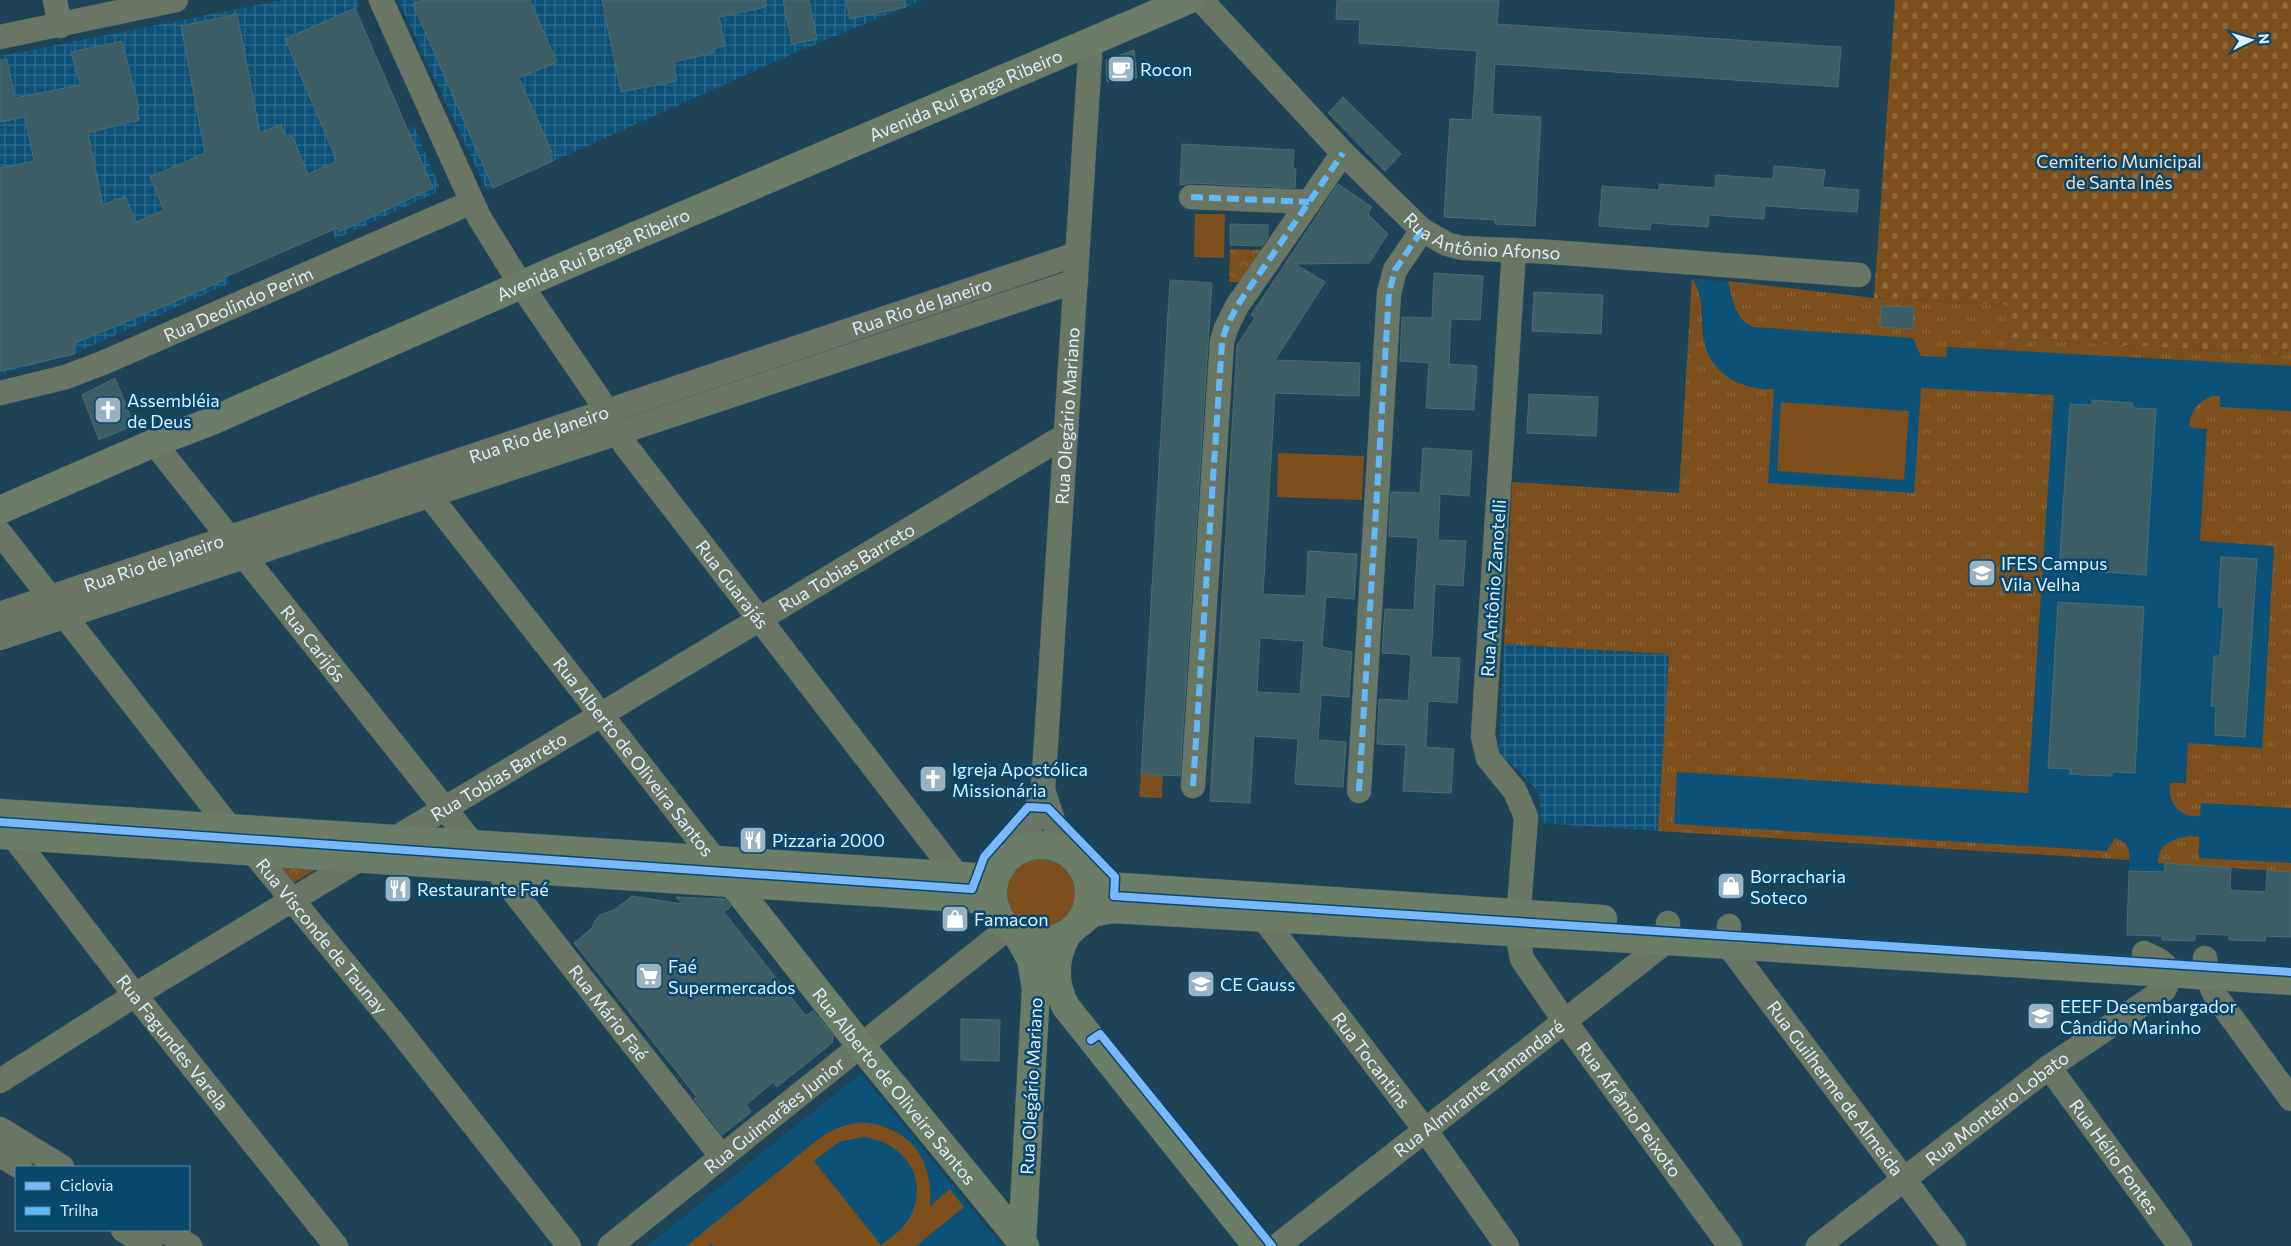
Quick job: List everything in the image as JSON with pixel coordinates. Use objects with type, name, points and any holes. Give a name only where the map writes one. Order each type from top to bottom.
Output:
[{"type":"main road","name":"Avenida Rui Braga Ribeiro","points":[[0,510],[154,443],[207,423],[521,285],[1188,0]]},
{"type":"main road","points":[[0,813],[986,876],[994,873],[1025,847],[1040,844],[1063,850],[1092,879],[1107,886],[1261,908]]},
{"type":"main road","points":[[7,836],[975,900],[987,904],[1007,925],[1039,942],[1054,940],[1074,928],[1092,913],[1112,909],[1261,908],[1728,936],[2169,973],[2206,967],[2291,963]]},
{"type":"main road","name":"Rua Alberto de Oliveira Santos","points":[[714,860],[861,1046],[1024,1244]]},
{"type":"main road","points":[[1006,861],[993,888],[1007,925]]},
{"type":"main road","points":[[1080,865],[1089,886],[1089,902],[1058,959],[1057,980],[1062,1000],[1077,1022],[1257,1246]]},
{"type":"main road","name":"Rua Olegário Mariano","points":[[1007,925],[1028,952],[1035,974],[1024,1244]]},
{"type":"main road","points":[[1728,936],[2144,953],[2206,967],[2291,981]]},
{"type":"main road","points":[[1034,1028],[1043,1019],[1054,1015],[1066,1016],[1077,1022]]},
{"type":"street","points":[[54,0],[60,26]]},
{"type":"street","points":[[0,37],[60,26],[176,0]]},
{"type":"street","name":"Rua Guarajás","points":[[381,0],[473,205],[521,285],[608,412],[625,445],[957,875]]},
{"type":"street","name":"Rua Antônio Afonso","points":[[1201,0],[1343,153],[1422,230],[1434,239],[1462,248],[1514,250],[1858,275]]},
{"type":"street","name":"Rua Olegário Mariano","points":[[1006,861],[1031,825],[1043,790],[1090,42]]},
{"type":"street","points":[[1193,786],[1222,342],[1226,328],[1237,306],[1343,153]]},
{"type":"street","points":[[1191,197],[1309,202]]},
{"type":"street","name":"Rua Deolindo Perim","points":[[0,393],[66,376],[105,362],[473,205]]},
{"type":"street","points":[[1359,792],[1389,294],[1395,270],[1422,230]]},
{"type":"street","name":"Rua Antônio Zanotelli","points":[[1514,250],[1483,736],[1488,758],[1516,791],[1526,817],[1517,923]]},
{"type":"street","name":"Rua Rio de Janeiro","points":[[0,614],[1077,254]]},
{"type":"street","name":"Rua Rio de Janeiro","points":[[0,638],[1076,281]]},
{"type":"street","name":"Rua Tobias Barreto","points":[[394,839],[1066,435]]},
{"type":"street","name":"Rua Carijós","points":[[154,443],[472,844]]},
{"type":"street","name":"Rua Alberto de Oliveira Santos","points":[[413,476],[714,860]]},
{"type":"street","name":"Rua Visconde de Taunay","points":[[0,533],[230,828],[253,852],[396,1026],[568,1246]]},
{"type":"street","name":"Rua Olegário Mariano","points":[[1043,790],[1055,826],[1080,865]]},
{"type":"street","name":"Rua Fagundes Varela","points":[[7,836],[336,1246]]},
{"type":"street","points":[[0,1081],[135,995],[360,859]]},
{"type":"street","name":"Rua Mário Faé","points":[[495,868],[722,1157]]},
{"type":"street","name":"Rua Tocantins","points":[[1261,908],[1426,1131],[1507,1246]]},
{"type":"street","name":"Rua Afrânio Peixoto","points":[[1517,923],[1522,959],[1564,1020],[1730,1246]]},
{"type":"street","name":"Rua Guimarães Junior","points":[[610,1246],[861,1046],[1007,925]]},
{"type":"street","name":"Rua Almirante Tamandaré","points":[[1277,1246],[1426,1131],[1564,1020],[1667,932]]},
{"type":"street","name":"Rua Guilherme de Almeida","points":[[1728,936],[1954,1246]]},
{"type":"street","points":[[2144,953],[2162,961],[2169,973]]},
{"type":"street","points":[[2206,967],[2215,995],[2291,1099]]},
{"type":"street","name":"Rua Monteiro Lobato","points":[[1818,1246],[2050,1067],[2164,990],[2169,973]]},
{"type":"street","name":"Rua Hélio Fontes","points":[[2050,1067],[2180,1246]]},
{"type":"street","points":[[0,1129],[60,1166]]},
{"type":"street","points":[[0,1156],[18,1166]]},
{"type":"street","points":[[125,1231],[150,1246]]},
{"type":"street","points":[[166,1231],[190,1246]]},
{"type":"shaded area","points":[[282,0],[356,0],[359,3],[356,11],[407,129],[414,126],[439,185],[437,192],[336,239],[332,230],[228,276],[230,283],[71,355],[0,374],[0,56]]},
{"type":"shaded area","points":[[398,0],[922,0],[790,55],[487,191]]},
{"type":"shaded area","name":"IFES Campus Vila Velha","points":[[1692,278],[1874,298],[2009,305],[2007,337],[2291,355],[2291,872],[2165,863],[2162,937],[2127,935],[2129,860],[1658,831]]},
{"type":"shaded area","points":[[1504,644],[1669,654],[1658,831],[1541,823],[1540,799],[1536,789],[1503,756],[1499,748]]},
{"type":"shaded area","points":[[861,1073],[1002,1246],[647,1246]]},
{"type":"green space","name":"Cemiterio Municipal de Santa Inês","points":[[1895,0],[2291,0],[2291,355],[2007,338],[2009,305],[1874,298]]},
{"type":"green space","points":[[1195,214],[1225,214],[1224,258],[1194,257]]},
{"type":"green space","points":[[1230,249],[1266,250],[1242,282],[1229,282]]},
{"type":"green space","points":[[1692,278],[1699,293],[1704,341],[1707,353],[1713,363],[1730,378],[1740,383],[1762,389],[1774,389],[1768,483],[1914,493],[1921,388],[2054,395],[2028,793],[1677,772],[1674,824],[2107,851],[2115,838],[2127,846],[2129,860],[1658,831],[1669,654],[1504,644],[1512,482],[1679,493]]},
{"type":"green space","points":[[1026,280],[1028,286],[633,418],[629,413]]},
{"type":"green space","points":[[1728,281],[1874,298],[2009,305],[2008,338],[2291,355],[2291,366],[1947,347],[1946,357],[1921,356],[1913,338],[1753,327],[1738,314]]},
{"type":"green space","points":[[2212,396],[2220,396],[2220,407],[2291,411],[2291,808],[2201,803],[2200,816],[2193,816],[2176,808],[2170,790],[2170,783],[2186,783],[2188,743],[2262,748],[2274,546],[2200,541],[2207,429],[2189,427],[2191,416],[2196,408],[2202,401]]},
{"type":"green space","points":[[1781,402],[1909,411],[1904,480],[1777,471]]},
{"type":"green space","points":[[1278,453],[1364,456],[1362,500],[1277,497]]},
{"type":"green space","points":[[1141,774],[1163,775],[1162,798],[1139,797]]},
{"type":"green space","points":[[2190,836],[2199,837],[2199,858],[2291,863],[2291,872],[2158,863],[2164,846],[2172,841]]},
{"type":"green space","points":[[1033,853],[1049,853],[1070,864],[1081,885],[1081,901],[1070,922],[1049,933],[1033,933],[1019,927],[1007,915],[1001,901],[1001,885],[1007,871],[1019,859]]},
{"type":"green space","points":[[281,867],[317,869],[295,882],[290,880]]},
{"type":"green space","points":[[863,1122],[880,1125],[894,1131],[916,1148],[928,1173],[930,1206],[950,1189],[964,1207],[916,1246],[713,1246],[711,1244],[708,1246],[686,1246],[821,1137],[841,1127]],"holes":[[[863,1137],[889,1145],[900,1153],[914,1174],[917,1187],[916,1201],[908,1220],[898,1232],[881,1245],[814,1161],[839,1142]]]},
{"type":"building","points":[[422,0],[530,0],[557,62],[519,78],[552,152],[549,153],[553,161],[493,188],[413,4]]},
{"type":"building","points":[[602,0],[766,0],[766,7],[719,17],[725,46],[713,49],[714,53],[673,62],[677,81],[621,92]]},
{"type":"building","points":[[783,0],[809,0],[817,39],[792,44]]},
{"type":"building","points":[[846,0],[905,0],[906,7],[850,19]]},
{"type":"building","points":[[1337,0],[1499,0],[1497,24],[1841,47],[1838,87],[1495,64],[1492,114],[1541,117],[1535,226],[1495,224],[1495,220],[1444,217],[1450,119],[1472,120],[1477,51],[1359,43],[1360,20],[1336,19]]},
{"type":"building","points":[[355,8],[433,188],[339,232],[337,228],[223,278],[224,280],[188,296],[73,344],[75,354],[0,371],[0,168],[34,161],[25,117],[0,122],[0,60],[7,59],[15,98],[80,85],[71,52],[122,41],[139,109],[137,110],[139,120],[88,133],[103,205],[125,196],[136,222],[164,210],[150,177],[205,153],[181,26],[237,14],[260,133],[281,124],[287,138],[292,136],[308,174],[337,161],[285,39]]},
{"type":"building","name":"Rocon","points":[[1134,50],[1137,78],[1107,82],[1106,60]]},
{"type":"building","points":[[1343,97],[1401,154],[1385,171],[1328,113]]},
{"type":"building","points":[[1182,144],[1294,150],[1295,188],[1192,183],[1180,185]]},
{"type":"building","points":[[1774,166],[1825,170],[1823,187],[1859,190],[1857,212],[1765,206],[1764,219],[1709,215],[1708,227],[1651,223],[1650,230],[1599,226],[1602,186],[1659,190],[1659,184],[1715,188],[1716,175],[1773,179]]},
{"type":"building","points":[[1338,184],[1372,207],[1368,214],[1388,234],[1369,263],[1295,264],[1325,282],[1275,360],[1360,363],[1359,396],[1275,393],[1263,594],[1306,596],[1308,551],[1357,554],[1354,599],[1326,597],[1322,647],[1352,652],[1349,697],[1321,695],[1318,740],[1346,742],[1343,787],[1295,784],[1298,739],[1254,736],[1250,803],[1210,801],[1237,345],[1255,318],[1251,315]],"holes":[[[1260,638],[1304,641],[1300,694],[1257,692]]]},
{"type":"building","points":[[1230,224],[1268,225],[1268,237],[1262,246],[1230,245]]},
{"type":"building","points":[[1434,273],[1483,276],[1480,320],[1451,319],[1449,364],[1477,366],[1474,410],[1426,408],[1429,363],[1400,361],[1402,317],[1432,318]]},
{"type":"building","points":[[1170,280],[1212,283],[1180,776],[1141,774]]},
{"type":"building","points":[[1534,292],[1603,295],[1601,334],[1532,331]]},
{"type":"building","points":[[1881,306],[1914,307],[1913,329],[1880,327]]},
{"type":"building","name":"Assembléia de Deus","points":[[115,378],[134,425],[99,440],[82,395]]},
{"type":"building","points":[[1529,394],[1598,397],[1596,436],[1527,433]]},
{"type":"building","points":[[2092,400],[2133,403],[2133,408],[2156,409],[2146,575],[2059,569],[2070,404],[2092,405]]},
{"type":"building","points":[[1423,448],[1472,451],[1469,496],[1440,494],[1438,540],[1466,541],[1463,586],[1435,584],[1431,657],[1460,658],[1457,703],[1428,701],[1426,747],[1454,749],[1451,793],[1403,791],[1406,745],[1377,744],[1379,699],[1408,701],[1411,655],[1382,653],[1385,609],[1414,610],[1418,538],[1389,536],[1391,492],[1420,493]]},
{"type":"building","points":[[2221,557],[2257,559],[2245,737],[2215,735],[2216,706],[2211,706],[2214,656],[2220,656],[2224,607],[2218,607]]},
{"type":"building","points":[[2058,602],[2144,607],[2135,773],[2112,772],[2112,776],[2083,775],[2070,774],[2070,769],[2048,768]]},
{"type":"building","points":[[2165,863],[2231,868],[2230,890],[2266,892],[2267,870],[2291,872],[2291,937],[2265,936],[2265,941],[2229,940],[2229,935],[2195,934],[2195,941],[2162,940],[2162,936],[2127,935],[2129,871],[2164,872]]},
{"type":"building","points":[[632,896],[682,904],[676,897],[725,899],[731,906],[724,912],[806,1016],[813,1011],[833,1035],[832,1043],[777,1087],[773,1082],[746,1105],[751,1112],[722,1135],[694,1099],[697,1097],[574,943],[592,928],[600,915],[614,910]]},
{"type":"building","points":[[961,1019],[1000,1020],[999,1061],[961,1060]]},
{"type":"marked path","points":[[1193,786],[1222,342],[1226,328],[1237,306],[1343,153]]},
{"type":"marked path","points":[[1191,197],[1309,202]]},
{"type":"marked path","points":[[1359,791],[1389,293],[1395,270],[1422,230]]},
{"type":"cycle path","points":[[0,822],[972,889],[984,857],[1028,807],[1048,808],[1115,877],[1114,896],[2291,972]]},
{"type":"cycle path","points":[[1091,1040],[1100,1034],[1272,1246]]},
{"type":"place","name":"Rocon","points":[[1121,69]]},
{"type":"place","name":"Assembléia de Deus","points":[[108,410]]},
{"type":"place","name":"IFES Campus Vila Velha","points":[[1982,573]]},
{"type":"place","name":"Igreja Apostólica Missionária","points":[[933,779]]},
{"type":"place","name":"Pizzaria 2000","points":[[753,840]]},
{"type":"place","name":"Borracharia Soteco","points":[[1731,886]]},
{"type":"place","name":"Restaurante Faé","points":[[398,889]]},
{"type":"place","name":"Famacon","points":[[955,919]]},
{"type":"place","name":"Faé Supermercados","points":[[649,976]]},
{"type":"place","name":"CE Gauss","points":[[1201,984]]},
{"type":"place","name":"EEEF Desembargador Cândido Marinho","points":[[2041,1016]]}]
